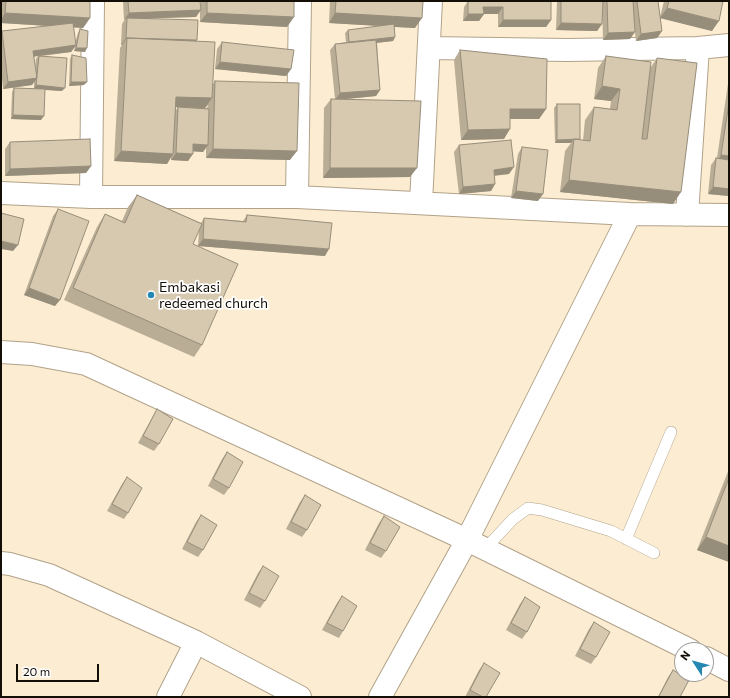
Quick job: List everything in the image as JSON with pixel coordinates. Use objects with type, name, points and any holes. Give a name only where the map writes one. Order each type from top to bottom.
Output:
[{"type":"street","points":[[91,197],[93,1]]},
{"type":"street","points":[[297,197],[300,1]]},
{"type":"street","points":[[421,203],[431,1]]},
{"type":"street","points":[[429,48],[567,50],[698,48],[729,45]]},
{"type":"street","points":[[686,215],[698,48]]},
{"type":"street","points":[[1,193],[91,197],[297,197],[630,214],[729,215]]},
{"type":"street","points":[[380,697],[476,544],[630,214]]},
{"type":"street","points":[[1,352],[32,354],[86,364],[476,544],[674,642]]},
{"type":"street","points":[[1,563],[10,564],[49,576],[196,642],[300,697]]},
{"type":"street","points":[[168,697],[196,642]]},
{"type":"street","points":[[714,662],[729,670]]},
{"type":"lane","points":[[626,539],[671,432]]},
{"type":"lane","points":[[476,544],[528,508],[542,510],[604,529],[654,553]]},
{"type":"building","points":[[6,1],[90,1],[90,18],[5,13]]},
{"type":"building","points":[[128,1],[200,1],[201,10],[129,13]]},
{"type":"building","points":[[207,1],[294,1],[294,17],[207,13]]},
{"type":"building","points":[[336,1],[423,1],[422,18],[335,13]]},
{"type":"building","points":[[468,1],[551,1],[551,20],[503,20],[503,7],[483,7],[484,14],[468,14]]},
{"type":"building","points":[[561,1],[603,1],[602,24],[561,23]]},
{"type":"building","points":[[607,1],[633,1],[635,32],[608,33]]},
{"type":"building","points":[[637,1],[658,1],[662,31],[641,34]]},
{"type":"building","points":[[669,1],[723,1],[719,21],[667,8]]},
{"type":"building","points":[[127,18],[198,20],[197,40],[126,38]]},
{"type":"building","points":[[73,23],[76,45],[33,51],[37,78],[8,82],[2,31]]},
{"type":"building","points":[[394,24],[395,37],[349,42],[348,30]]},
{"type":"building","points":[[80,29],[88,31],[87,48],[76,48]]},
{"type":"building","points":[[127,38],[215,42],[212,98],[176,97],[173,154],[121,151]]},
{"type":"building","points":[[376,40],[380,90],[340,93],[335,44]]},
{"type":"building","points":[[222,42],[294,50],[291,69],[220,62]]},
{"type":"building","points":[[460,50],[547,59],[546,109],[510,109],[510,129],[468,130]]},
{"type":"building","points":[[72,55],[86,58],[87,82],[71,82]]},
{"type":"building","points":[[39,56],[67,58],[65,88],[36,85]]},
{"type":"building","points":[[606,56],[651,62],[642,139],[647,139],[657,58],[697,63],[681,192],[569,180],[574,139],[590,141],[594,107],[617,110],[620,89],[602,86]]},
{"type":"building","points":[[215,81],[299,83],[297,151],[213,149]]},
{"type":"building","points":[[14,88],[45,89],[44,116],[13,115]]},
{"type":"building","points":[[331,99],[421,101],[417,168],[330,168]]},
{"type":"building","points":[[729,103],[729,156],[721,155]]},
{"type":"building","points":[[557,104],[580,104],[580,139],[557,140]]},
{"type":"building","points":[[178,107],[209,109],[208,145],[193,144],[193,154],[176,153]]},
{"type":"building","points":[[90,139],[91,166],[10,169],[10,142]]},
{"type":"building","points":[[511,140],[514,167],[494,170],[495,184],[463,187],[459,145]]},
{"type":"building","points":[[522,147],[548,150],[543,194],[516,191]]},
{"type":"building","points":[[716,158],[729,160],[729,189],[713,187]]},
{"type":"building","name":"Embakasi redeemed church","points":[[137,195],[202,224],[193,244],[238,264],[202,345],[73,288],[105,214],[125,223]]},
{"type":"building","points":[[58,209],[89,221],[60,300],[29,288]]},
{"type":"building","points":[[1,213],[24,219],[18,245],[1,241]]},
{"type":"building","points":[[247,215],[332,223],[329,249],[203,239],[204,218],[246,222]]},
{"type":"building","points":[[157,409],[173,419],[159,444],[143,436]]},
{"type":"building","points":[[227,452],[243,462],[229,488],[213,479]]},
{"type":"building","points":[[127,477],[142,488],[128,513],[112,504]]},
{"type":"building","points":[[729,478],[729,546],[706,537]]},
{"type":"building","points":[[305,495],[321,505],[307,530],[291,522]]},
{"type":"building","points":[[201,515],[217,525],[203,550],[187,542]]},
{"type":"building","points":[[384,516],[400,527],[386,551],[370,543]]},
{"type":"building","points":[[263,566],[279,576],[265,601],[249,593]]},
{"type":"building","points":[[342,596],[357,606],[343,631],[327,623]]},
{"type":"building","points":[[525,597],[540,607],[527,632],[511,623]]},
{"type":"building","points":[[594,622],[610,632],[596,657],[580,649]]},
{"type":"building","points":[[484,663],[500,673],[486,697],[483,697],[470,690]]},
{"type":"building","points":[[673,670],[674,682],[688,682],[680,697],[659,696]]},
{"type":"place","name":"Embakasi redeemed church","points":[[151,295]]}]
